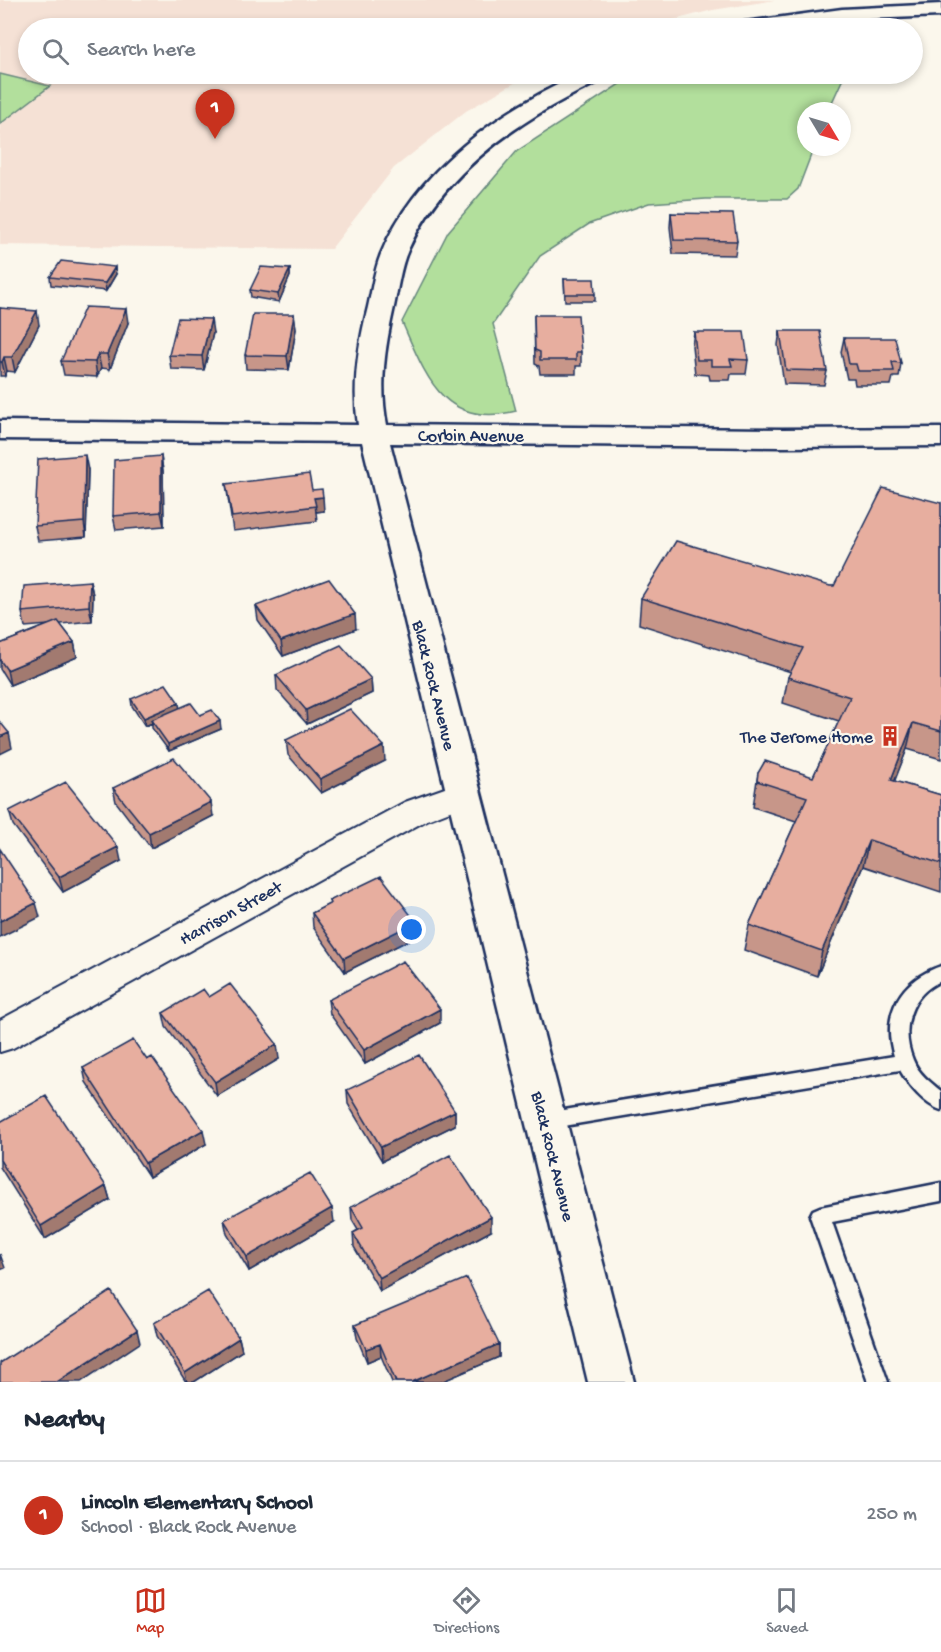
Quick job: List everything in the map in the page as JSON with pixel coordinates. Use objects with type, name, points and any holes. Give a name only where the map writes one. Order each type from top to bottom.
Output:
[{"type":"street","points":[[808,18],[863,12],[941,10]]},
{"type":"street","name":"Black Rock Avenue","points":[[576,84],[552,95],[497,132],[457,166],[416,213],[395,250],[373,343],[369,387],[374,434],[462,794],[611,1382]]},
{"type":"street","name":"Corbin Avenue","points":[[0,430],[793,438],[941,437]]},
{"type":"street","name":"Harrison Street","points":[[0,1037],[416,811],[462,794]]},
{"type":"lane","points":[[941,973],[933,975],[912,990],[900,1011],[897,1036],[904,1062],[921,1086],[941,1102]]},
{"type":"lane","points":[[545,1121],[904,1062]]},
{"type":"lane","points":[[878,1382],[820,1216],[941,1192]]},
{"type":"shaded area","points":[[0,0],[775,0],[713,10],[681,18],[18,18],[18,84],[513,84],[466,111],[394,168],[331,249],[0,245]]},
{"type":"green space","points":[[0,74],[18,78],[18,84],[50,86],[0,124]]},
{"type":"green space","points":[[620,84],[840,84],[832,102],[797,102],[797,156],[811,156],[798,189],[787,199],[706,199],[649,203],[589,224],[540,256],[493,324],[516,411],[491,415],[471,412],[454,405],[429,379],[402,322],[448,232],[517,151]]},
{"type":"building","points":[[671,213],[733,214],[737,241],[674,240]]},
{"type":"building","points":[[61,261],[115,267],[105,283],[50,277]]},
{"type":"building","points":[[261,267],[290,269],[278,294],[250,290]]},
{"type":"building","points":[[564,279],[594,279],[595,294],[565,294]]},
{"type":"building","points":[[85,307],[126,309],[107,354],[98,354],[95,362],[61,361]]},
{"type":"building","points":[[0,308],[37,311],[12,357],[4,357],[2,362],[0,362]]},
{"type":"building","points":[[253,314],[294,314],[287,356],[245,355]]},
{"type":"building","points":[[534,315],[578,315],[581,352],[576,352],[576,360],[540,360],[540,352],[535,350]]},
{"type":"building","points":[[178,318],[211,319],[202,356],[169,355]]},
{"type":"building","points":[[780,331],[820,331],[827,371],[786,370]]},
{"type":"building","points":[[694,332],[744,332],[748,360],[730,359],[732,366],[711,366],[711,360],[697,360]]},
{"type":"building","points":[[844,338],[895,338],[901,363],[892,362],[894,371],[858,371],[856,364],[849,364]]},
{"type":"building","points":[[85,455],[84,522],[35,526],[38,459]]},
{"type":"building","points":[[161,456],[161,512],[113,516],[114,460]]},
{"type":"building","points":[[309,474],[312,490],[322,489],[323,497],[314,498],[316,506],[232,517],[226,484]]},
{"type":"building","name":"The Jerome Home","points":[[883,488],[941,503],[941,731],[913,723],[891,780],[941,795],[941,864],[869,840],[822,951],[749,925],[807,797],[757,781],[758,773],[765,761],[813,777],[850,697],[788,677],[803,648],[641,598],[676,541],[834,586]]},
{"type":"building","points":[[329,579],[355,614],[281,641],[256,606]]},
{"type":"building","points":[[90,581],[89,606],[22,612],[24,586]]},
{"type":"building","points":[[58,621],[74,642],[7,670],[0,660],[0,644]]},
{"type":"building","points":[[341,645],[371,679],[306,710],[276,675]]},
{"type":"building","points":[[166,684],[179,703],[144,718],[131,699]]},
{"type":"building","points":[[191,703],[200,715],[212,710],[220,721],[168,744],[151,720]]},
{"type":"building","points":[[350,709],[384,746],[320,779],[286,740]]},
{"type":"building","points":[[0,722],[9,733],[0,737]]},
{"type":"building","points":[[174,758],[211,802],[149,833],[113,788]]},
{"type":"building","points":[[66,782],[118,847],[59,877],[9,811]]},
{"type":"building","points":[[0,849],[36,903],[0,921]]},
{"type":"building","points":[[381,876],[416,922],[344,958],[312,913],[331,903],[329,901]]},
{"type":"building","points":[[403,961],[440,1009],[364,1050],[328,1000]]},
{"type":"building","points":[[230,984],[277,1044],[215,1082],[163,1013],[203,989],[209,997]]},
{"type":"building","points":[[133,1040],[147,1060],[152,1057],[203,1130],[145,1163],[83,1068]]},
{"type":"building","points":[[419,1055],[455,1111],[381,1147],[347,1090]]},
{"type":"building","points":[[46,1096],[106,1186],[41,1226],[0,1160],[0,1122]]},
{"type":"building","points":[[450,1155],[491,1217],[379,1278],[353,1233],[363,1228],[351,1207]]},
{"type":"building","points":[[310,1173],[332,1208],[247,1257],[224,1220]]},
{"type":"building","points":[[467,1278],[499,1344],[412,1382],[396,1382],[380,1344],[366,1349],[355,1325]]},
{"type":"building","points":[[111,1291],[137,1330],[57,1382],[0,1382],[0,1363]]},
{"type":"building","points":[[208,1291],[239,1338],[185,1373],[154,1323]]},
{"type":"place","name":"Lincoln Elementary School","points":[[215,139]]},
{"type":"place","name":"The Jerome Home","points":[[890,736]]}]
